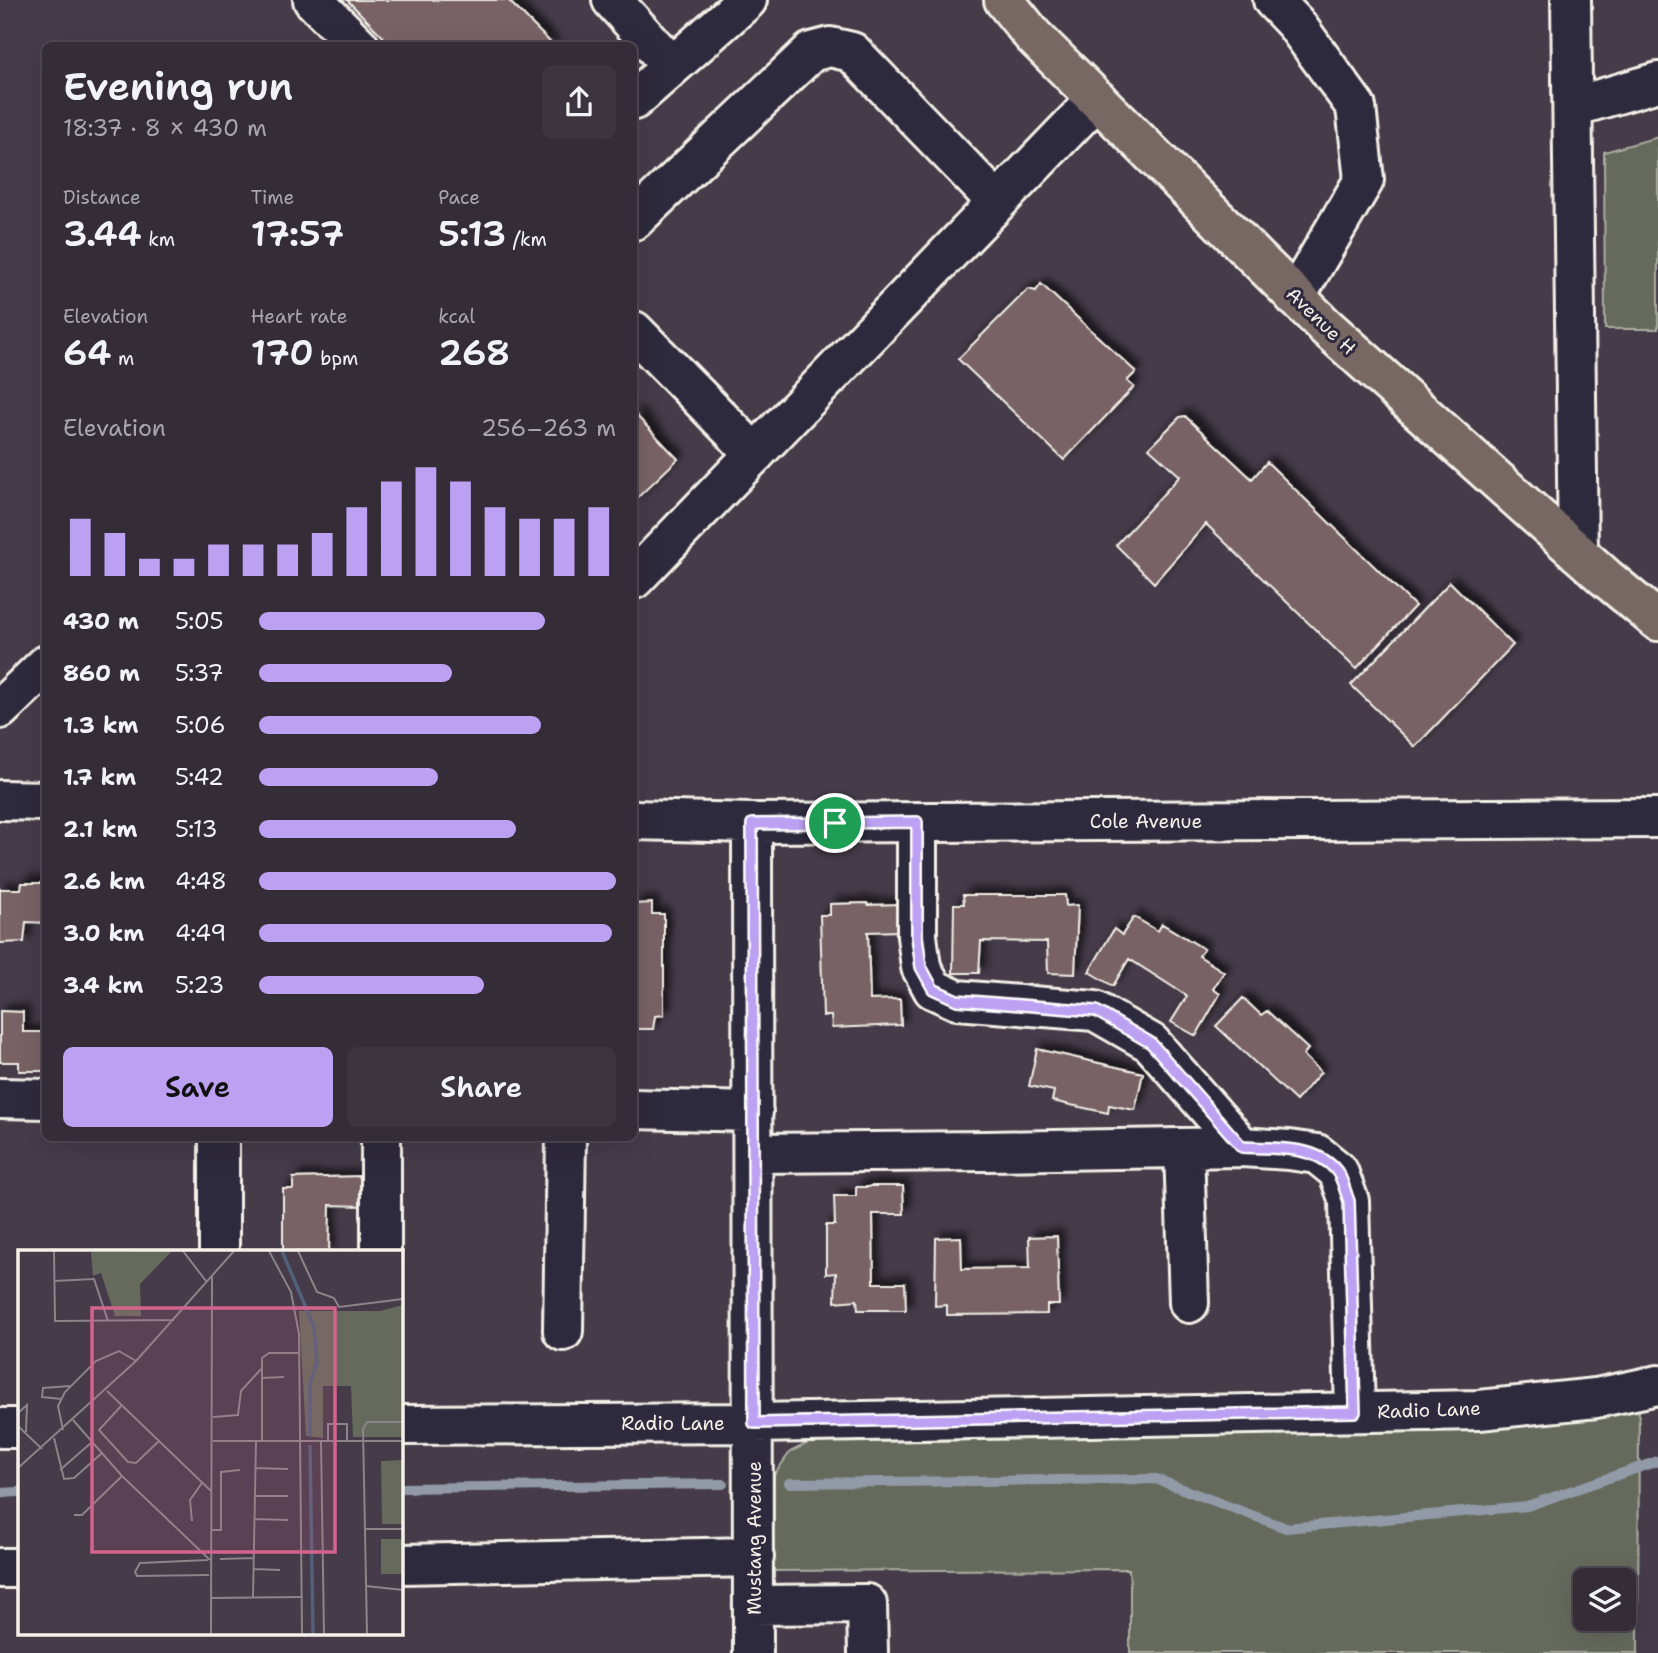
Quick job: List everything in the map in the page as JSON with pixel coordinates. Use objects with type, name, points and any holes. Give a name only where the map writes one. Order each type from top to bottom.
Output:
[{"type":"main road","name":"Avenue H","points":[[1004,0],[1033,36],[1336,336],[1578,553],[1658,621]]},
{"type":"street","points":[[313,0],[355,42]]},
{"type":"street","points":[[612,0],[672,66]]},
{"type":"street","points":[[637,97],[747,0]]},
{"type":"street","points":[[1273,0],[1295,23],[1356,107],[1364,180],[1295,297]]},
{"type":"street","points":[[1571,0],[1578,553]]},
{"type":"street","points":[[637,217],[811,52],[830,47],[852,52],[997,202]]},
{"type":"street","points":[[1573,107],[1658,82]]},
{"type":"street","points":[[637,576],[1097,99]]},
{"type":"street","points":[[637,334],[755,454]]},
{"type":"street","points":[[0,709],[42,669]]},
{"type":"street","points":[[0,800],[42,801]]},
{"type":"street","name":"Cole Avenue","points":[[637,820],[752,824],[1658,818]]},
{"type":"street","points":[[917,822],[917,936],[921,967],[933,989],[957,1000],[1096,1011],[1151,1043],[1242,1147]]},
{"type":"street","name":"Mustang Avenue","points":[[752,824],[753,1653]]},
{"type":"street","points":[[0,1098],[42,1099]]},
{"type":"street","points":[[637,1110],[753,1112]]},
{"type":"street","points":[[219,1141],[219,1250]]},
{"type":"street","points":[[382,1141],[382,1250]]},
{"type":"street","points":[[563,1331],[566,1141]]},
{"type":"street","points":[[753,1153],[1242,1147],[1317,1154],[1338,1171],[1349,1201],[1355,1412]]},
{"type":"street","points":[[1184,1148],[1189,1303]]},
{"type":"street","name":"Radio Lane","points":[[402,1425],[754,1423],[1479,1410],[1596,1398],[1658,1385]]},
{"type":"street","points":[[0,1428],[18,1428]]},
{"type":"street","points":[[402,1564],[754,1557]]},
{"type":"street","points":[[0,1568],[18,1568]]},
{"type":"street","points":[[754,1605],[867,1604],[868,1653]]},
{"type":"green space","points":[[1658,137],[1658,329],[1605,329],[1604,152]]},
{"type":"green space","points":[[1639,1409],[1638,1653],[1130,1653],[1129,1569],[772,1571],[774,1475],[790,1452],[820,1437],[1419,1431],[1546,1422]]},
{"type":"building","points":[[347,0],[508,0],[550,42],[388,42]]},
{"type":"building","points":[[1041,284],[1136,372],[1127,381],[1134,387],[1064,460],[958,359],[1028,289],[1036,291]]},
{"type":"building","points":[[637,416],[678,459],[637,498]]},
{"type":"building","points":[[1185,416],[1252,479],[1267,462],[1415,606],[1356,669],[1206,524],[1154,583],[1116,545],[1180,476],[1149,448],[1180,417]]},
{"type":"building","points":[[1450,582],[1513,645],[1415,747],[1351,685]]},
{"type":"building","points":[[22,883],[42,883],[42,923],[26,922],[24,942],[0,943],[0,889],[21,889]]},
{"type":"building","points":[[963,895],[1065,895],[1066,906],[1078,905],[1075,974],[1048,973],[1047,942],[981,941],[979,973],[953,973],[954,904],[964,904]]},
{"type":"building","points":[[652,903],[652,914],[664,914],[664,1015],[655,1016],[653,1029],[637,1029],[637,904]]},
{"type":"building","points":[[830,904],[900,904],[900,931],[868,932],[870,1000],[900,999],[901,1025],[832,1028],[831,1016],[823,1016],[820,915],[830,915]]},
{"type":"building","points":[[1134,917],[1158,931],[1162,924],[1204,949],[1199,956],[1224,972],[1213,989],[1220,994],[1196,1036],[1171,1022],[1187,996],[1129,959],[1113,986],[1089,972],[1114,929],[1122,935]]},
{"type":"building","points":[[1243,998],[1261,1015],[1267,1011],[1308,1049],[1303,1055],[1321,1072],[1296,1101],[1216,1026]]},
{"type":"building","points":[[0,1011],[23,1012],[23,1032],[42,1032],[42,1071],[19,1071],[19,1062],[0,1062]]},
{"type":"building","points":[[1037,1049],[1143,1073],[1135,1110],[1109,1105],[1108,1113],[1052,1101],[1054,1091],[1029,1086]]},
{"type":"building","points":[[361,1176],[361,1206],[330,1205],[329,1250],[283,1250],[283,1189],[293,1189],[293,1178]]},
{"type":"building","points":[[903,1186],[904,1214],[873,1214],[874,1283],[905,1283],[906,1310],[858,1310],[857,1300],[835,1302],[836,1273],[826,1274],[826,1225],[835,1225],[834,1196],[856,1196],[856,1187]]},
{"type":"building","points":[[1057,1236],[1059,1305],[1047,1305],[1047,1314],[947,1315],[947,1305],[935,1306],[936,1238],[961,1237],[962,1269],[1030,1268],[1029,1237]]},
{"type":"waterway","points":[[789,1483],[1156,1479],[1286,1528],[1527,1506],[1658,1461]]},
{"type":"waterway","points":[[402,1488],[723,1484]]},
{"type":"waterway","points":[[0,1493],[18,1492]]},
{"type":"route","points":[[917,822],[917,936],[921,967],[933,989],[957,1000],[1096,1011],[1151,1043],[1242,1147],[1317,1154],[1338,1171],[1349,1201],[1355,1412],[754,1423],[752,824],[835,823],[917,822]]}]
